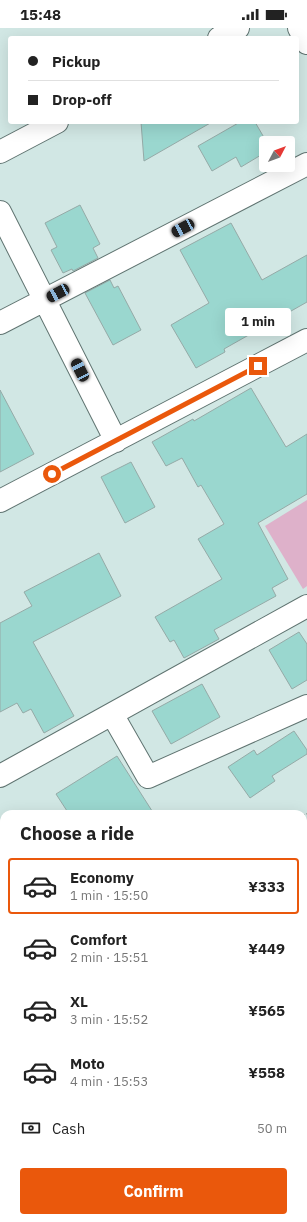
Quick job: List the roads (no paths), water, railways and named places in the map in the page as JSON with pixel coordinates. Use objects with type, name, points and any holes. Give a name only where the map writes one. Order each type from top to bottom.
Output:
[{"type":"street","points":[[223,36],[238,28]]},
{"type":"street","points":[[299,28],[307,43]]},
{"type":"street","points":[[0,152],[53,124]]},
{"type":"street","points":[[0,323],[307,164]]},
{"type":"street","points":[[0,212],[116,441]]},
{"type":"street","points":[[0,501],[307,340]]},
{"type":"street","points":[[0,776],[307,606]]},
{"type":"street","points":[[112,714],[148,777],[307,706]]}]
